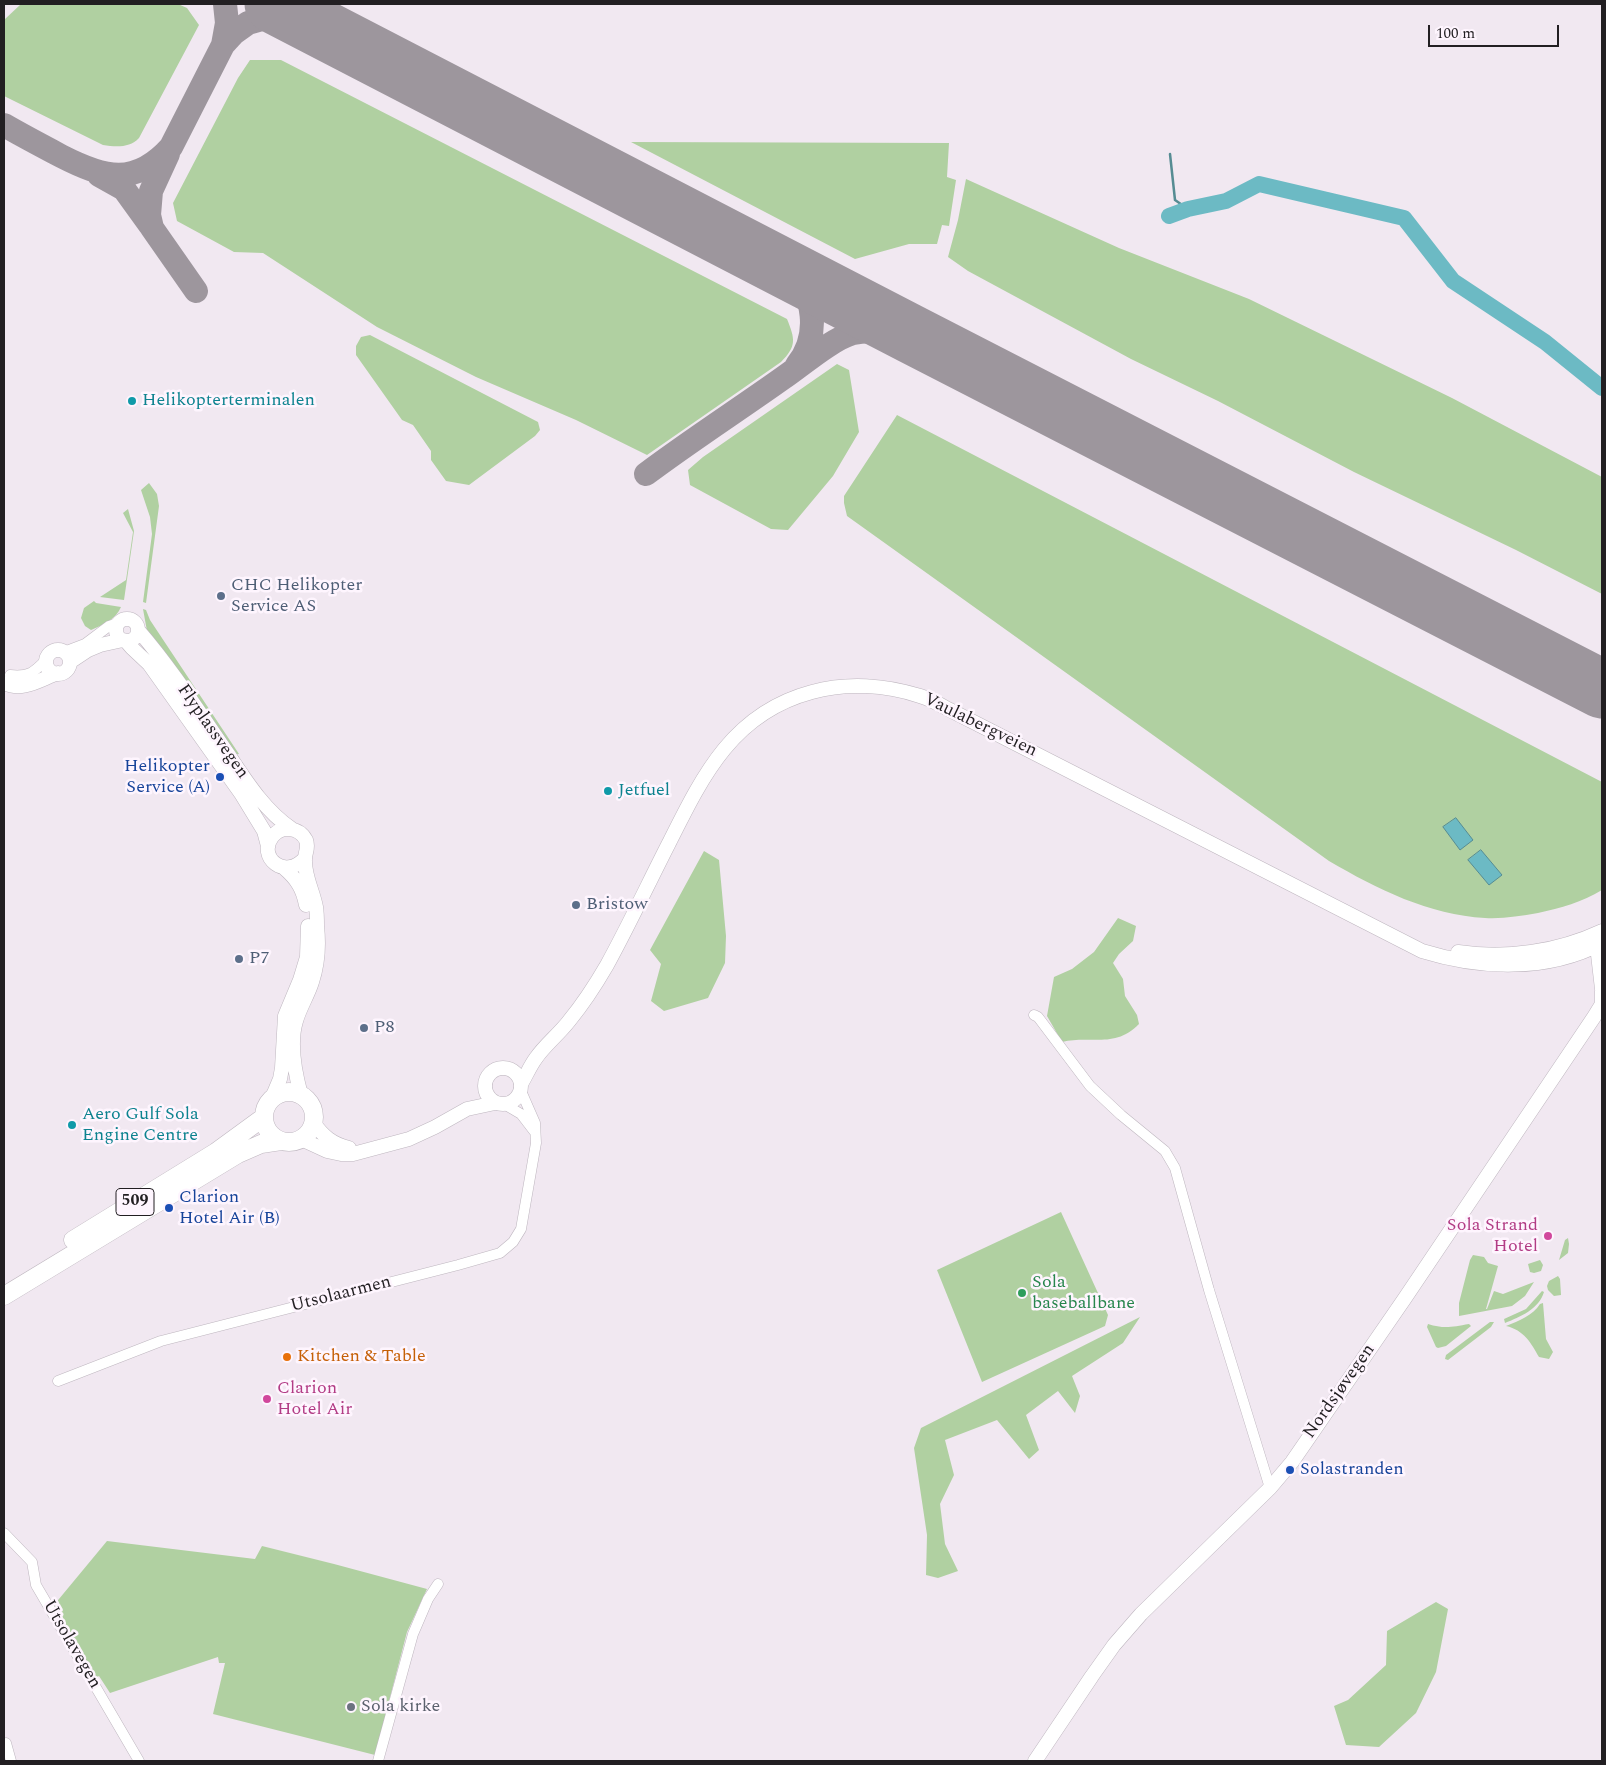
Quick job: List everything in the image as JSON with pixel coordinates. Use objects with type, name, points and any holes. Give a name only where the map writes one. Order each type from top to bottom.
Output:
[{"type":"highway","points":[[281,1141],[272,1136],[266,1127],[264,1117],[266,1107],[272,1098],[281,1093],[292,1092],[302,1096],[309,1102],[313,1112],[313,1122],[309,1132],[302,1139]]},
{"type":"highway","name":"509","points":[[4,1282],[216,1152],[264,1117]]},
{"type":"highway","name":"509","points":[[4,1296],[238,1154],[261,1144],[281,1141],[292,1142],[302,1139]]},
{"type":"street","name":"Flyplassvegen","points":[[268,846],[264,831],[242,795],[150,664],[120,638],[116,631],[118,624],[123,620],[136,622],[138,630],[180,686],[252,789],[281,822],[292,829]]},
{"type":"street","points":[[67,657],[109,626],[118,624]]},
{"type":"street","points":[[67,657],[100,645],[135,638],[138,630]]},
{"type":"street","points":[[59,650],[67,657],[66,671],[26,687],[9,686],[7,679],[27,675],[34,671],[53,651],[59,650]]},
{"type":"street","points":[[47,659],[49,669],[58,673]]},
{"type":"street","name":"Vaulabergveien","points":[[521,1087],[536,1058],[571,1019],[598,980],[694,793],[722,750],[744,727],[771,708],[804,694],[838,687],[862,686],[889,689],[920,696],[941,705],[1396,938],[1442,950],[1493,955],[1518,954],[1592,945]]},
{"type":"street","points":[[272,1098],[281,1073],[285,1016],[307,957],[307,911],[303,891],[295,877],[272,861],[269,856],[268,846],[270,838],[276,832],[292,829],[305,838],[307,850],[305,858],[300,864],[292,868],[284,868]]},
{"type":"street","points":[[302,1096],[295,1072],[294,1039],[296,1022],[312,982],[317,958],[318,933],[316,907],[305,858]]},
{"type":"street","points":[[1592,945],[1602,931]]},
{"type":"street","name":"Nordsjøvegen","points":[[1035,1761],[1114,1645],[1141,1614],[1270,1488],[1292,1462],[1400,1306],[1602,1004],[1602,989],[1592,945]]},
{"type":"street","points":[[1034,1015],[1038,1017],[1090,1086],[1121,1115],[1165,1151],[1175,1168],[1270,1488]]},
{"type":"street","points":[[467,1110],[484,1084],[487,1075],[495,1069],[536,1058]]},
{"type":"street","points":[[302,1139],[327,1151],[353,1154],[409,1139],[467,1110],[516,1098],[521,1087],[516,1073],[504,1067]]},
{"type":"street","points":[[484,1084],[488,1097],[521,1114],[534,1131]]},
{"type":"street","name":"Utsolaarmen","points":[[58,1381],[161,1341],[500,1253],[513,1242],[521,1229],[535,1149],[535,1123],[521,1087]]},
{"type":"street","points":[[313,1122],[328,1140],[339,1146],[365,1150]]},
{"type":"street","name":"Utsolavegen","points":[[4,1532],[32,1562],[36,1585],[138,1761]]},
{"type":"street","points":[[378,1761],[413,1634],[428,1599],[438,1584]]},
{"type":"street","points":[[6,1743],[11,1761]]},
{"type":"green space","points":[[21,4],[178,4],[187,8],[199,25],[139,138],[131,144],[108,146],[4,96],[4,20]]},
{"type":"green space","points":[[250,60],[281,60],[787,319],[793,337],[790,351],[781,362],[647,455],[576,420],[476,377],[377,327],[263,253],[234,252],[177,221],[173,203],[238,78]]},
{"type":"green space","points":[[631,142],[949,143],[947,177],[956,180],[949,226],[942,225],[937,244],[909,244],[855,259]]},
{"type":"green space","points":[[966,179],[1119,248],[1249,299],[1452,398],[1602,477],[1602,594],[1516,550],[1354,472],[1218,401],[1131,359],[968,271],[948,257]]},
{"type":"green space","points":[[370,335],[538,422],[540,430],[535,436],[469,485],[446,481],[431,460],[431,451],[413,425],[402,420],[356,355],[356,346],[361,337]]},
{"type":"green space","points":[[837,364],[849,370],[859,432],[833,476],[788,530],[771,529],[690,485],[688,470],[703,457]]},
{"type":"green space","points":[[897,415],[1602,782],[1602,890],[1571,904],[1538,913],[1498,918],[1464,916],[1444,912],[1404,899],[1329,861],[847,516],[844,496]]},
{"type":"green space","points":[[149,483],[157,494],[159,506],[146,603],[143,602],[152,534],[150,517],[141,490]]},
{"type":"green space","points":[[128,509],[134,531],[124,600],[100,597],[126,580],[133,532],[123,513]]},
{"type":"green space","points":[[94,601],[96,603],[121,607],[112,618],[91,630],[85,626],[81,618],[84,608]]},
{"type":"green space","points":[[143,609],[146,610],[150,620],[239,754],[233,755],[147,631]]},
{"type":"green space","points":[[704,851],[719,860],[726,936],[725,963],[708,998],[664,1011],[651,1001],[661,964],[650,950]]},
{"type":"green space","points":[[1118,918],[1136,926],[1133,941],[1119,954],[1113,963],[1123,979],[1125,996],[1137,1015],[1139,1024],[1130,1032],[1111,1039],[1062,1042],[1047,1016],[1054,977],[1072,969],[1094,952]]},
{"type":"green space","name":"Sola baseballbane","points":[[1061,1212],[1108,1315],[1105,1326],[982,1382],[937,1270]]},
{"type":"green space","points":[[1568,1238],[1568,1253],[1559,1260],[1565,1240]]},
{"type":"green space","points":[[1473,1255],[1484,1257],[1488,1263],[1498,1266],[1486,1309],[1494,1291],[1503,1294],[1534,1282],[1525,1296],[1512,1306],[1459,1316],[1459,1303]]},
{"type":"green space","points":[[1540,1260],[1543,1265],[1541,1271],[1530,1272],[1528,1264]]},
{"type":"green space","points":[[1558,1276],[1560,1279],[1561,1295],[1554,1296],[1547,1286],[1549,1281]]},
{"type":"green space","points":[[1542,1291],[1544,1292],[1542,1298],[1533,1308],[1505,1323],[1504,1319],[1526,1309]]},
{"type":"green space","points":[[1543,1303],[1546,1339],[1553,1352],[1549,1359],[1539,1357],[1530,1342],[1522,1334],[1506,1326],[1525,1317]]},
{"type":"green space","points":[[1140,1317],[1123,1343],[1072,1376],[1080,1396],[1075,1413],[1058,1391],[1026,1415],[1039,1450],[1029,1459],[997,1420],[945,1440],[954,1475],[940,1504],[945,1544],[958,1571],[938,1578],[926,1575],[927,1535],[914,1448],[921,1428]]},
{"type":"green space","points":[[1490,1322],[1494,1322],[1491,1327],[1448,1360],[1445,1359],[1446,1355]]},
{"type":"green space","points":[[1428,1324],[1444,1327],[1469,1324],[1471,1326],[1446,1346],[1438,1348],[1427,1327]]},
{"type":"green space","points":[[107,1541],[255,1559],[262,1546],[427,1589],[407,1632],[375,1755],[213,1714],[225,1663],[219,1663],[218,1657],[110,1693],[99,1676],[95,1678],[54,1605]]},
{"type":"green space","points":[[1436,1602],[1448,1609],[1436,1672],[1416,1713],[1379,1747],[1346,1745],[1334,1706],[1348,1700],[1386,1665],[1387,1631]]},
{"type":"water","points":[[1456,818],[1473,840],[1460,850],[1443,827]]},
{"type":"water","points":[[1481,850],[1502,875],[1489,885],[1468,860]]},
{"type":"waterway","points":[[1170,154],[1175,200],[1188,209]]},
{"type":"waterway","points":[[1169,216],[1188,209],[1226,201],[1259,184],[1404,218],[1453,281],[1545,342],[1602,388]]},
{"type":"taxiway","points":[[223,45],[227,23],[225,4]]},
{"type":"taxiway","points":[[4,125],[91,170],[119,175],[132,173],[158,160],[171,147],[223,45],[234,33],[248,23],[269,17],[292,18],[313,24]]},
{"type":"taxiway","points":[[168,154],[151,191],[149,215],[152,228],[196,291]]},
{"type":"taxiway","points":[[99,175],[124,189],[150,225]]},
{"type":"taxiway","points":[[788,270],[804,291],[812,316],[809,342],[797,365]]},
{"type":"taxiway","points":[[646,474],[817,353],[845,336],[863,331],[883,332],[932,345]]},
{"type":"runway","points":[[274,4],[1602,689]]},
{"type":"place","name":"Helikopterterminalen","points":[[132,401]]},
{"type":"place","name":"CHC Helikopter Service AS","points":[[221,596]]},
{"type":"place","name":"Helikopter Service (A)","points":[[220,777]]},
{"type":"place","name":"Jetfuel","points":[[608,791]]},
{"type":"place","name":"Bristow","points":[[576,905]]},
{"type":"place","name":"P7","points":[[239,959]]},
{"type":"place","name":"P8","points":[[364,1028]]},
{"type":"place","name":"Aero Gulf Sola Engine Centre","points":[[72,1125]]},
{"type":"place","name":"Clarion Hotel Air (B)","points":[[169,1208]]},
{"type":"place","name":"Sola Strand Hotel","points":[[1548,1236]]},
{"type":"place","name":"Sola baseballbane","points":[[1022,1293]]},
{"type":"place","name":"Kitchen & Table","points":[[287,1357]]},
{"type":"place","name":"Clarion Hotel Air","points":[[267,1399]]},
{"type":"place","name":"Solastranden","points":[[1290,1470]]},
{"type":"place","name":"Sola kirke","points":[[351,1707]]}]
